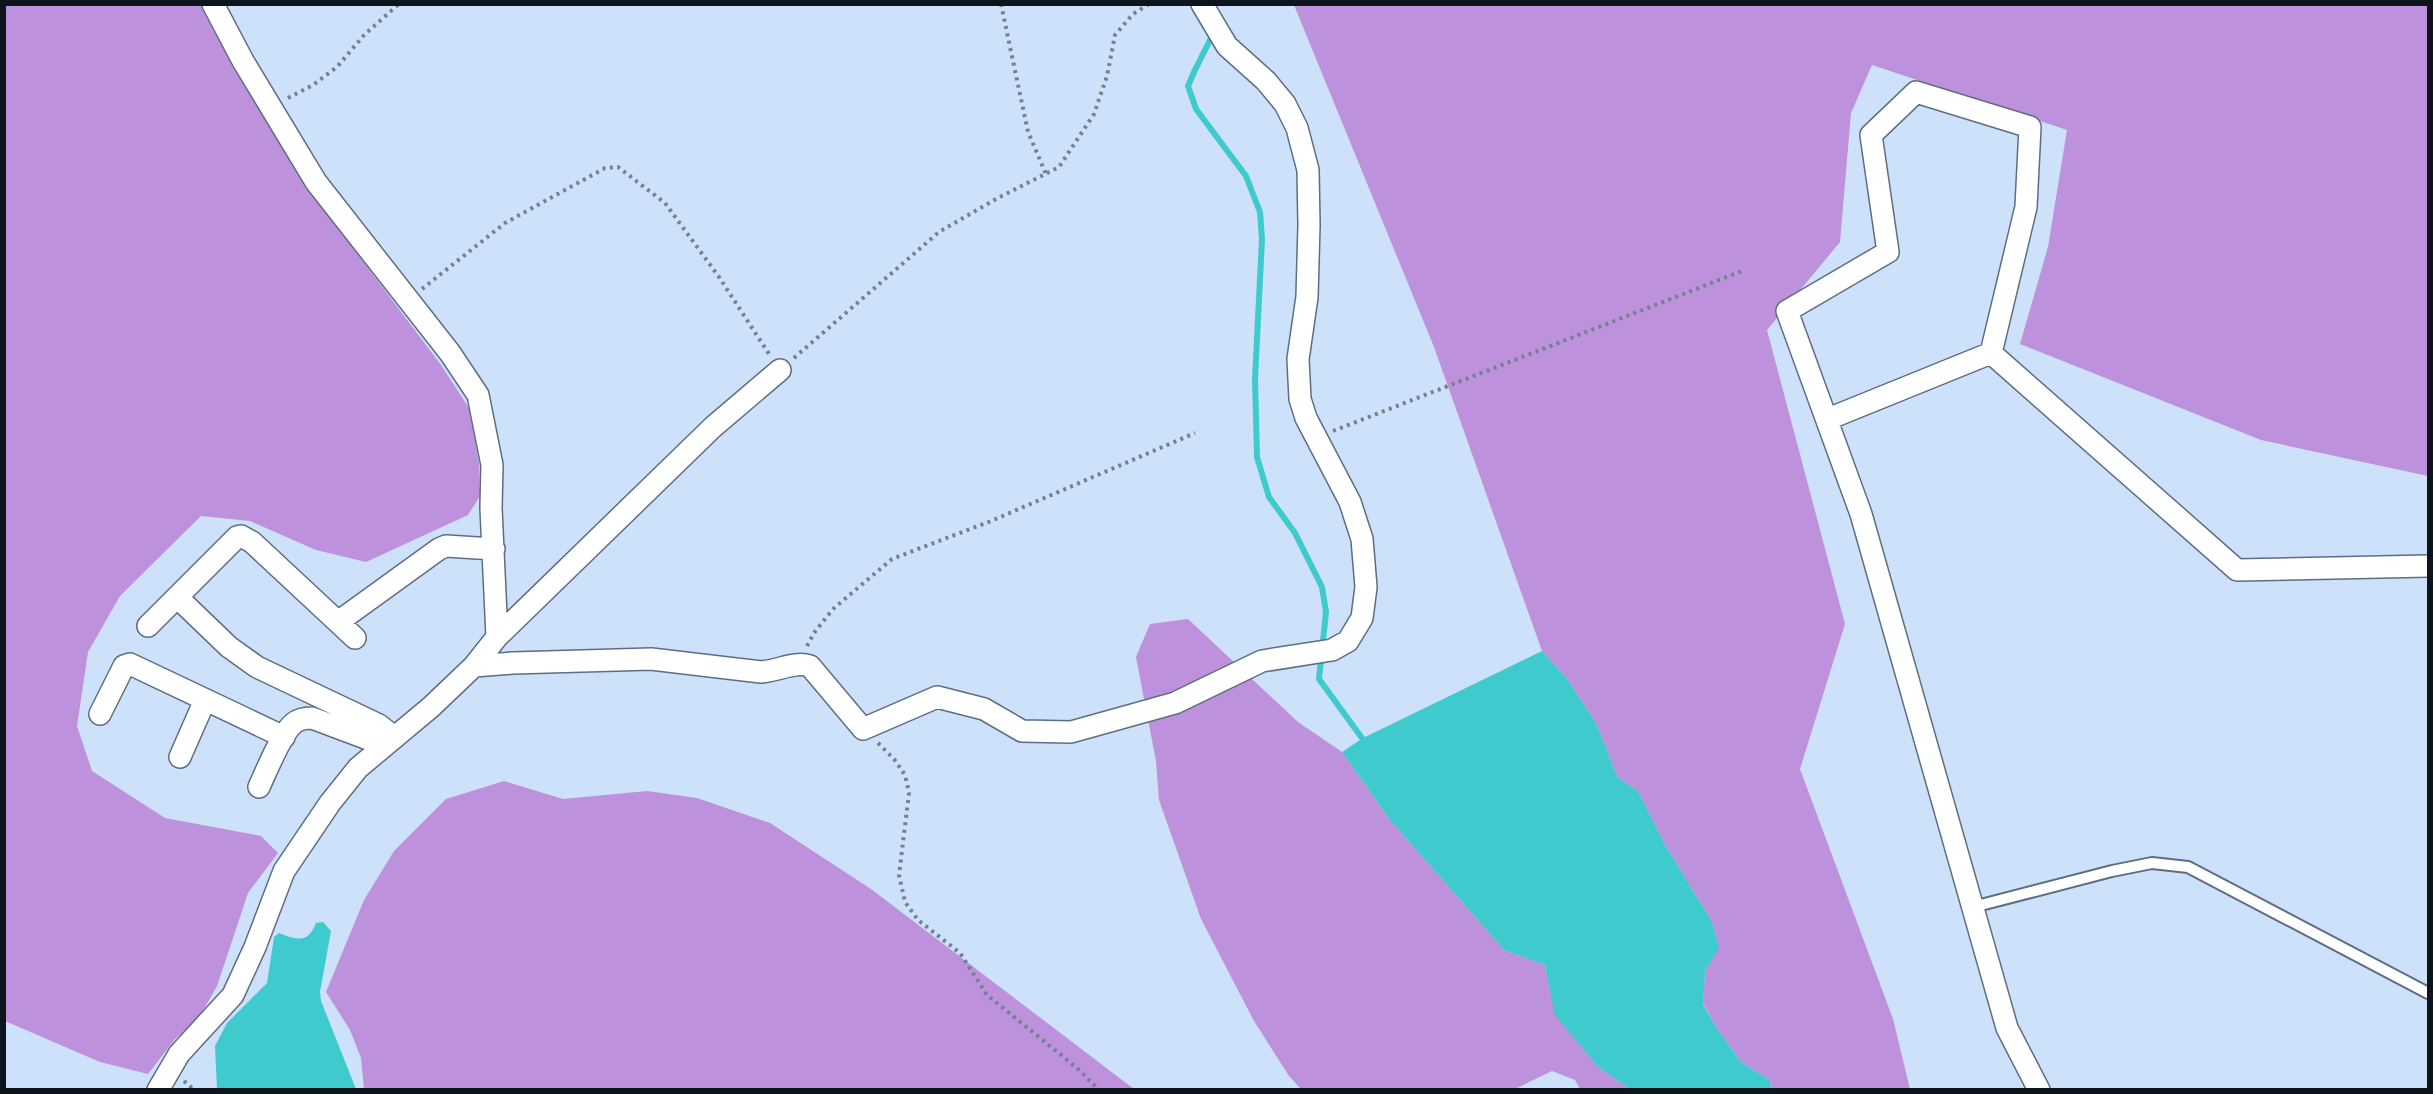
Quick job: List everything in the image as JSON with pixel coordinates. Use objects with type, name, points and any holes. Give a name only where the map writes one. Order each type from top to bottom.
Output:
[{"type":"street","points":[[213,4],[316,182],[450,353],[478,395],[492,465],[497,637]]},
{"type":"street","points":[[474,666],[651,659],[761,672],[778,671],[799,663],[810,666],[863,729],[937,697],[984,709],[1022,731],[1071,732],[1175,703],[1262,661],[1332,650],[1348,641],[1362,618],[1365,597],[1362,539],[1350,502],[1306,418],[1300,399],[1298,359],[1307,297],[1308,170],[1297,128],[1285,104],[1266,81],[1227,46],[1202,4]]},
{"type":"street","points":[[1990,353],[2026,207],[2030,128],[1916,92],[1871,135],[1888,252],[1787,311],[1861,514],[2007,1028],[2039,1089]]},
{"type":"street","points":[[1828,419],[1990,353]]},
{"type":"street","points":[[1990,353],[2237,570],[2428,566]]},
{"type":"street","points":[[158,1089],[179,1054],[233,994],[255,947],[284,871],[330,803],[358,768],[431,707],[474,666],[497,637],[712,427],[780,370]]},
{"type":"street","points":[[148,626],[237,537],[241,536],[252,542],[355,638]]},
{"type":"street","points":[[338,622],[439,549],[446,546],[494,549]]},
{"type":"street","points":[[177,597],[229,647],[257,667],[380,724],[389,741]]},
{"type":"street","points":[[100,714],[124,666],[130,664],[284,737]]},
{"type":"street","points":[[180,757],[205,700]]},
{"type":"street","points":[[259,787],[284,737],[295,722],[312,718],[389,741]]},
{"type":"lane","points":[[1973,907],[2152,863],[2188,867],[2428,993]]},
{"type":"path","points":[[271,107],[313,85],[337,67],[365,34],[399,4]]},
{"type":"path","points":[[1001,4],[1028,132],[1046,174]]},
{"type":"path","points":[[408,301],[505,223],[605,168],[618,167],[665,203],[780,370],[939,232],[996,199],[1059,167],[1094,114],[1107,76],[1115,35],[1133,14],[1149,4]]},
{"type":"path","points":[[1316,438],[1742,271]]},
{"type":"path","points":[[799,663],[814,633],[834,609],[892,559],[991,521],[1195,433]]},
{"type":"path","points":[[863,729],[894,759],[905,775],[909,793],[898,875],[905,902],[918,920],[960,953],[987,995],[1077,1068],[1099,1089]]},
{"type":"shaded area","points":[[5,5],[201,5],[309,187],[441,365],[469,408],[479,463],[480,496],[468,515],[366,562],[316,550],[250,521],[201,516],[120,596],[88,652],[77,726],[92,771],[165,818],[261,836],[278,853],[248,893],[217,986],[197,1021],[175,1039],[148,1074],[100,1062],[5,1021]]},
{"type":"shaded area","points":[[1294,5],[2428,5],[2428,476],[2261,440],[2020,344],[2048,247],[2067,130],[1872,65],[1851,113],[1840,242],[1767,330],[1845,624],[1800,769],[1893,1019],[1910,1089],[1771,1089],[1770,1080],[1742,1063],[1717,1029],[1703,1003],[1705,971],[1718,948],[1712,922],[1664,843],[1638,791],[1618,778],[1596,723],[1567,679],[1542,651],[1434,347]]},
{"type":"shaded area","points":[[1188,619],[1298,722],[1342,752],[1390,820],[1504,950],[1545,965],[1556,1015],[1598,1067],[1630,1089],[1580,1089],[1575,1080],[1552,1071],[1515,1089],[1301,1089],[1289,1076],[1254,1021],[1201,919],[1159,800],[1156,761],[1136,657],[1150,624]]},
{"type":"shaded area","points":[[1542,651],[1567,679],[1596,723],[1618,778],[1638,791],[1664,843],[1712,922],[1719,948],[1705,971],[1703,1004],[1717,1029],[1742,1063],[1770,1080],[1771,1089],[1630,1089],[1598,1067],[1555,1015],[1545,965],[1504,950],[1390,820],[1342,752],[1363,738]]},
{"type":"shaded area","points":[[504,781],[563,799],[647,791],[697,798],[770,823],[871,889],[1134,1089],[364,1089],[361,1058],[350,1030],[326,992],[364,900],[394,851],[446,799]]},
{"type":"shaded area","points":[[323,922],[331,931],[320,992],[321,1001],[356,1089],[217,1089],[215,1046],[227,1023],[267,983],[274,937],[279,933],[297,938],[306,937],[316,923]]},
{"type":"waterway","points":[[1212,32],[1188,86],[1196,109],[1246,176],[1260,212],[1262,239],[1255,379],[1257,457],[1269,497],[1295,533],[1322,587],[1326,612],[1319,679],[1367,745]]}]
